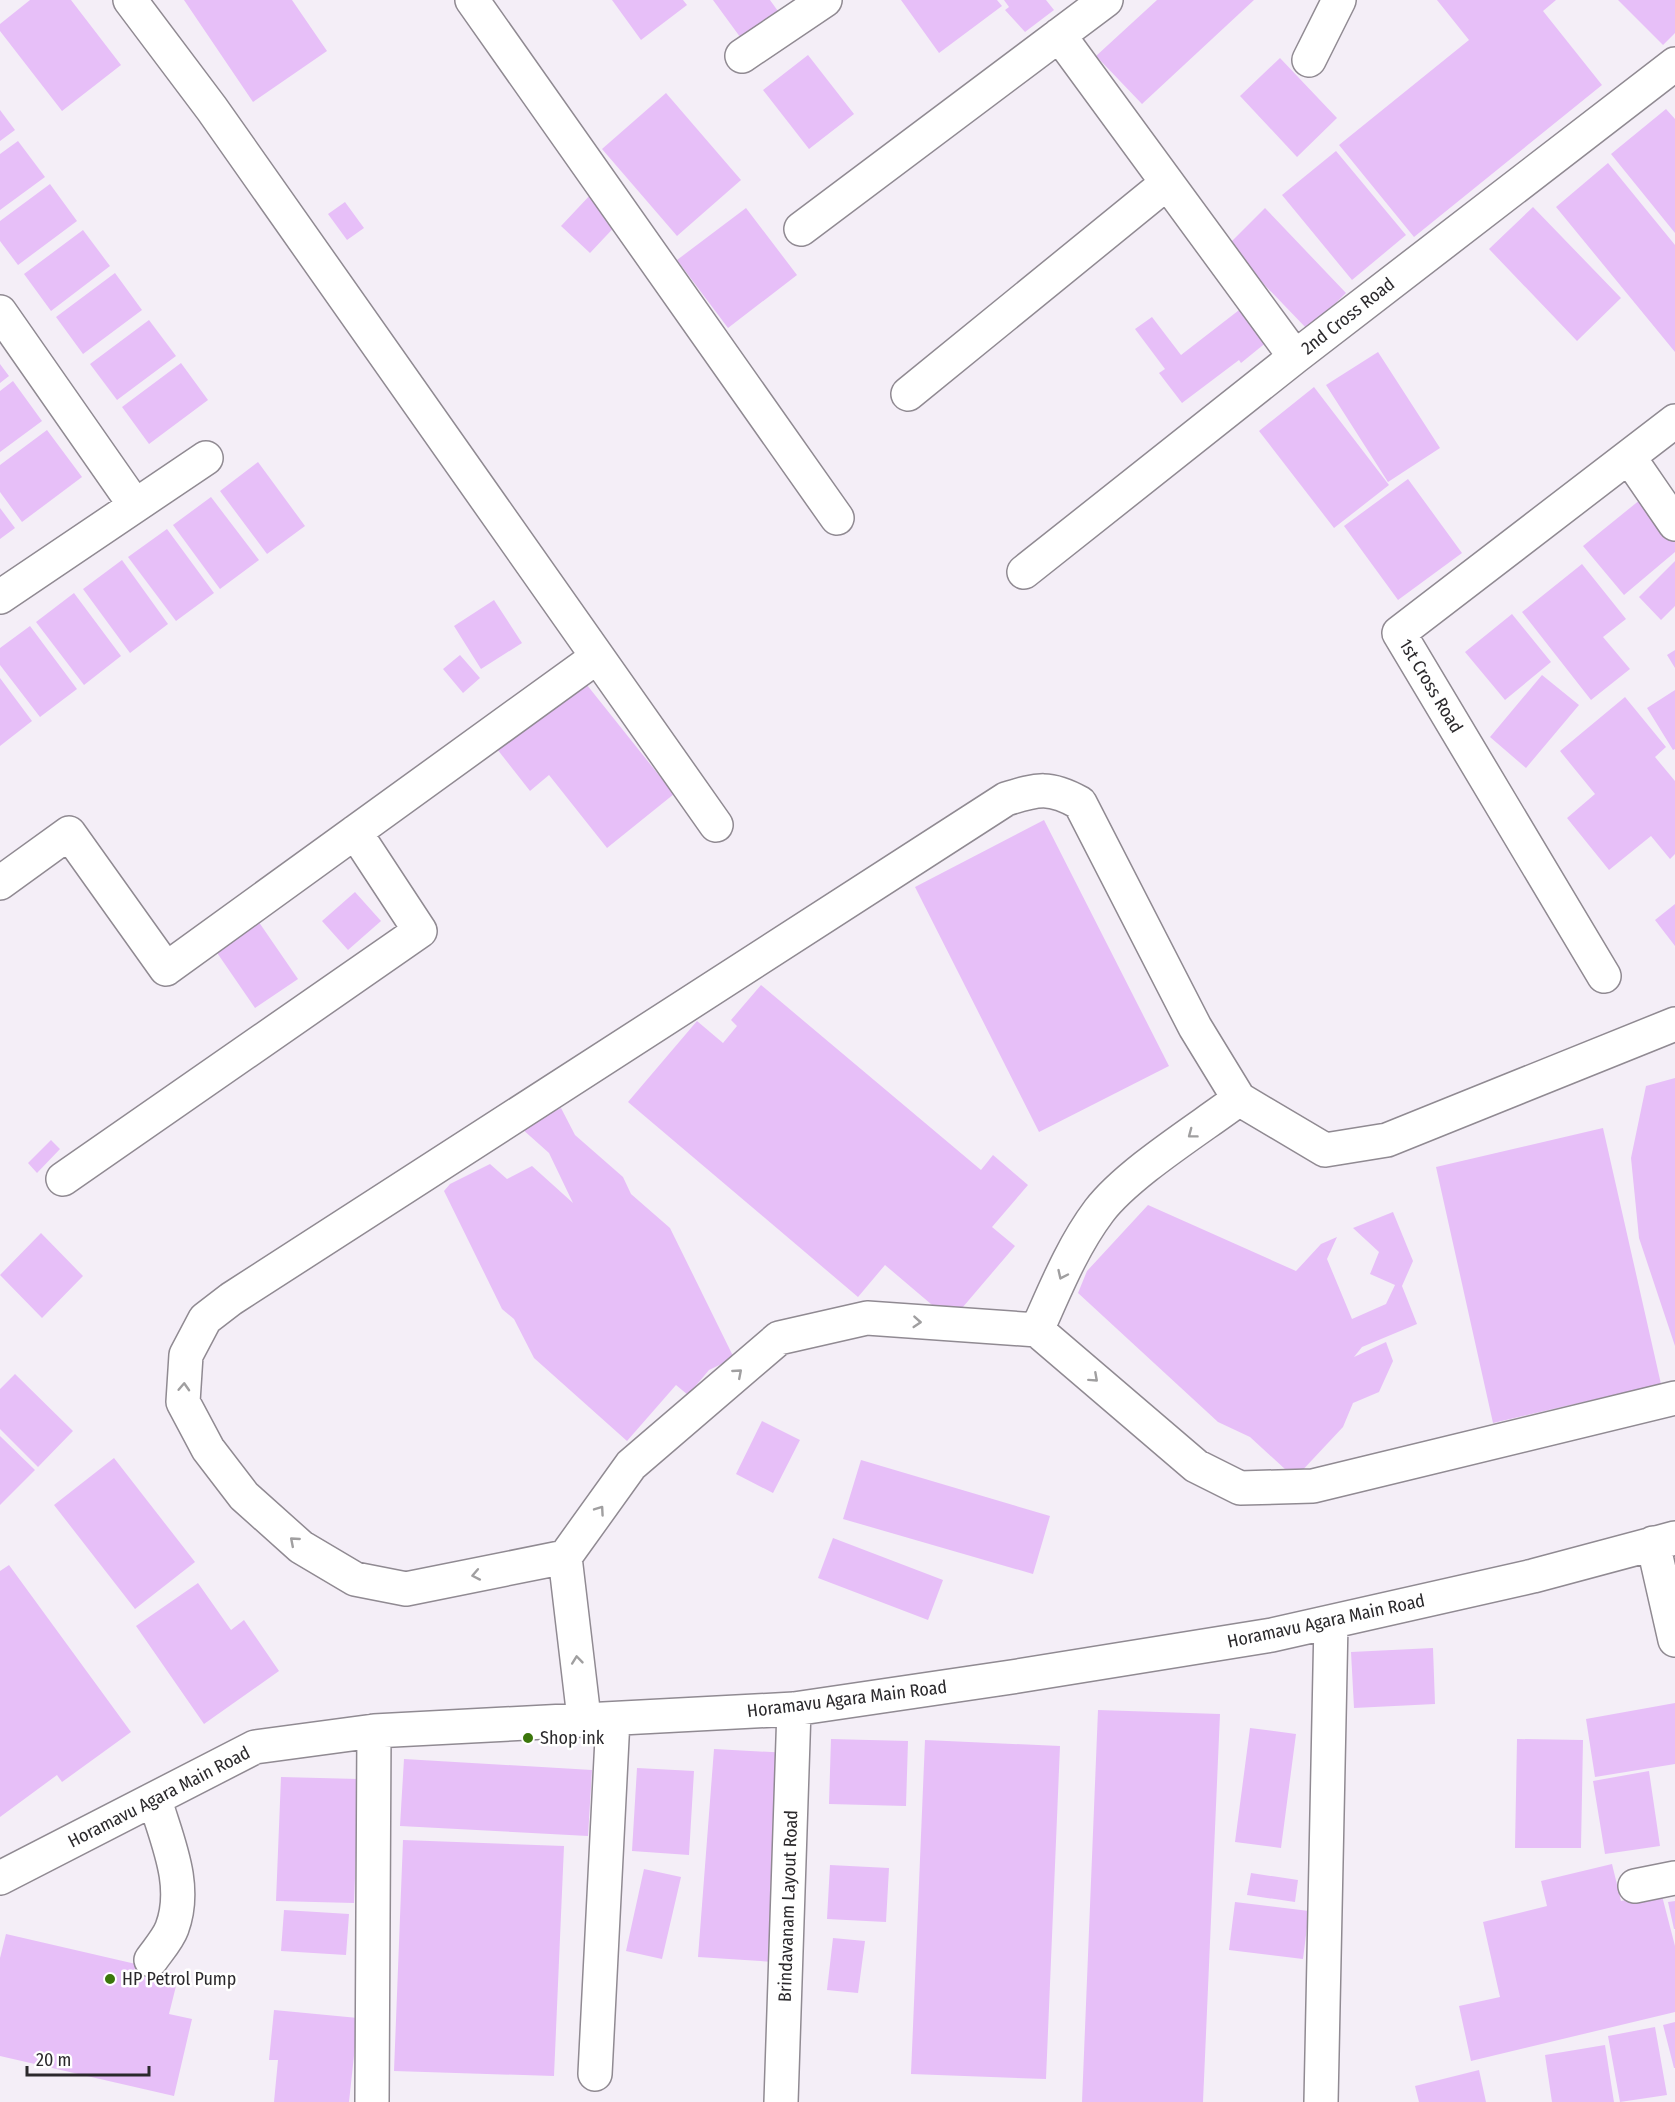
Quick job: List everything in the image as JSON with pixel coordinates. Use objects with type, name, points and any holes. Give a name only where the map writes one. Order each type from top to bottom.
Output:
[{"type":"street","points":[[130,0],[212,108],[716,825]]},
{"type":"street","points":[[472,0],[837,518]]},
{"type":"street","points":[[742,56],[825,0]]},
{"type":"street","points":[[801,229],[1106,0]]},
{"type":"street","points":[[1309,60],[1339,0]]},
{"type":"street","points":[[1059,35],[1295,357]]},
{"type":"street","name":"2nd Cross Road","points":[[1024,572],[1295,357],[1675,64]]},
{"type":"street","points":[[908,394],[1167,183]]},
{"type":"street","points":[[0,312],[134,504]]},
{"type":"street","name":"1st Cross Road","points":[[1604,976],[1399,633],[1675,421]]},
{"type":"street","points":[[1629,457],[1675,524]]},
{"type":"street","points":[[0,597],[134,504],[206,458]]},
{"type":"street","points":[[0,883],[69,833],[166,969],[597,657]]},
{"type":"street","points":[[1675,1024],[1386,1140],[1325,1150],[1239,1099],[1195,1027],[1080,803],[1059,791],[1031,791],[1006,798],[241,1293],[205,1319],[186,1355],[183,1402],[208,1449],[244,1496],[301,1547],[355,1579],[406,1589],[565,1557],[632,1465],[779,1338],[867,1318],[1037,1330],[1196,1466],[1240,1488],[1313,1486],[1675,1398]]},
{"type":"street","points":[[63,1179],[420,931],[355,832]]},
{"type":"street","points":[[1037,1330],[1073,1251],[1100,1210],[1136,1176],[1239,1099]]},
{"type":"street","points":[[1664,1541],[1675,1640]]},
{"type":"street","name":"Horamavu Agara Main Road","points":[[0,1878],[255,1747],[374,1731],[794,1709],[1272,1635],[1533,1576],[1664,1541]]},
{"type":"street","points":[[565,1557],[599,1719],[595,2074]]},
{"type":"street","points":[[1321,2102],[1331,1622]]},
{"type":"street","name":"Brindavanam Layout Road","points":[[781,2102],[794,1709]]},
{"type":"street","points":[[372,2101],[374,1731]]},
{"type":"street","points":[[151,1960],[171,1930],[177,1908],[178,1881],[155,1800]]},
{"type":"street","points":[[1635,1886],[1675,1878]]},
{"type":"building","points":[[30,0],[71,0],[121,65],[62,111],[0,31],[0,24]]},
{"type":"building","points":[[184,0],[292,0],[327,51],[253,102]]},
{"type":"building","points":[[612,0],[683,0],[687,5],[641,40]]},
{"type":"building","points":[[713,0],[770,0],[780,14],[743,41]]},
{"type":"building","points":[[901,0],[997,0],[1002,6],[939,53]]},
{"type":"building","points":[[1004,0],[1046,0],[1054,10],[1025,32],[1005,10],[1009,7]]},
{"type":"building","points":[[1157,0],[1254,0],[1142,104],[1096,56]]},
{"type":"building","points":[[1437,0],[1556,0],[1543,11],[1602,85],[1414,237],[1339,145],[1469,40]]},
{"type":"building","points":[[1618,0],[1675,0],[1675,33],[1663,45]]},
{"type":"building","points":[[808,55],[854,114],[809,149],[763,90]]},
{"type":"building","points":[[1280,58],[1337,118],[1297,157],[1240,96]]},
{"type":"building","points":[[666,93],[741,180],[677,236],[602,149]]},
{"type":"building","points":[[1666,109],[1675,119],[1675,233],[1611,154]]},
{"type":"building","points":[[0,110],[15,130],[0,141]]},
{"type":"building","points":[[18,141],[45,177],[0,210],[0,154]]},
{"type":"building","points":[[1336,151],[1406,235],[1352,280],[1282,195]]},
{"type":"building","points":[[1608,163],[1675,245],[1675,352],[1556,207]]},
{"type":"building","points":[[50,184],[77,221],[18,265],[0,241],[0,221]]},
{"type":"building","points":[[593,192],[621,220],[590,253],[561,226]]},
{"type":"building","points":[[345,202],[364,228],[347,240],[328,214]]},
{"type":"building","points":[[1533,207],[1621,298],[1577,341],[1489,249]]},
{"type":"building","points":[[746,208],[797,275],[728,328],[677,260]]},
{"type":"building","points":[[1265,208],[1346,293],[1308,330],[1227,246]]},
{"type":"building","points":[[83,230],[110,266],[51,311],[24,274]]},
{"type":"building","points":[[115,273],[142,310],[83,354],[56,317]]},
{"type":"building","points":[[1243,307],[1268,341],[1241,363],[1239,360],[1182,403],[1159,373],[1165,369],[1135,329],[1152,317],[1181,355]]},
{"type":"building","points":[[149,320],[176,356],[117,400],[90,364]]},
{"type":"building","points":[[1378,352],[1440,448],[1388,482],[1326,385]]},
{"type":"building","points":[[181,363],[208,400],[149,444],[122,407]]},
{"type":"building","points":[[0,364],[9,376],[0,383]]},
{"type":"building","points":[[13,381],[42,421],[0,452],[0,391]]},
{"type":"building","points":[[1314,387],[1389,485],[1334,528],[1259,431]]},
{"type":"building","points":[[47,430],[82,477],[22,522],[0,492],[0,465]]},
{"type":"building","points":[[258,462],[305,526],[267,554],[220,491]]},
{"type":"building","points":[[1408,479],[1462,553],[1398,600],[1344,526]]},
{"type":"building","points":[[1646,495],[1675,534],[1675,552],[1624,595],[1583,546]]},
{"type":"building","points":[[211,497],[259,560],[220,589],[173,525]]},
{"type":"building","points":[[0,508],[15,528],[0,539]]},
{"type":"building","points":[[167,529],[214,593],[176,621],[128,557]]},
{"type":"building","points":[[122,560],[168,624],[130,653],[83,589]]},
{"type":"building","points":[[1675,561],[1675,606],[1661,620],[1639,597]]},
{"type":"building","points":[[1582,564],[1626,619],[1603,637],[1630,669],[1591,700],[1522,612]]},
{"type":"building","points":[[74,593],[121,656],[84,685],[36,622]]},
{"type":"building","points":[[494,600],[522,643],[481,669],[454,626]]},
{"type":"building","points":[[1512,614],[1551,662],[1505,700],[1465,652]]},
{"type":"building","points":[[30,626],[77,689],[40,717],[0,665],[0,648]]},
{"type":"building","points":[[1675,650],[1675,668],[1667,655]]},
{"type":"building","points":[[460,655],[480,678],[463,693],[443,669]]},
{"type":"building","points":[[1542,675],[1579,705],[1526,768],[1490,737]]},
{"type":"building","points":[[0,678],[32,721],[0,746]]},
{"type":"building","points":[[583,680],[674,794],[607,848],[549,775],[530,791],[497,749]]},
{"type":"building","points":[[1675,690],[1675,749],[1673,750],[1647,708]]},
{"type":"building","points":[[1625,697],[1666,747],[1655,757],[1675,781],[1675,854],[1670,859],[1651,836],[1609,870],[1567,818],[1595,794],[1560,751]]},
{"type":"building","points":[[1044,820],[1169,1066],[1039,1132],[915,887]]},
{"type":"building","points":[[355,892],[381,921],[348,950],[322,921]]},
{"type":"building","points":[[1675,904],[1675,946],[1655,920]]},
{"type":"building","points":[[254,915],[298,979],[255,1008],[211,944]]},
{"type":"building","points":[[761,985],[981,1170],[993,1155],[1028,1185],[992,1227],[1015,1246],[951,1321],[885,1265],[858,1297],[628,1102],[697,1021],[723,1043],[737,1026],[731,1020]]},
{"type":"building","points":[[1675,1078],[1675,1346],[1639,1238],[1631,1158],[1646,1086]]},
{"type":"building","points":[[561,1108],[575,1135],[623,1177],[631,1194],[670,1228],[734,1358],[709,1370],[688,1395],[676,1385],[627,1441],[534,1358],[514,1319],[502,1309],[444,1191],[450,1184],[490,1164],[507,1179],[532,1166],[573,1203],[549,1153],[521,1128]]},
{"type":"building","points":[[1603,1128],[1661,1384],[1493,1423],[1436,1167]]},
{"type":"building","points":[[51,1140],[60,1149],[37,1173],[28,1163]]},
{"type":"building","points":[[1148,1205],[1296,1271],[1321,1244],[1337,1237],[1327,1259],[1352,1319],[1386,1304],[1395,1285],[1370,1274],[1379,1252],[1353,1228],[1393,1212],[1413,1261],[1402,1286],[1417,1324],[1362,1347],[1354,1357],[1386,1342],[1393,1361],[1379,1392],[1353,1403],[1343,1427],[1298,1475],[1286,1470],[1250,1437],[1218,1422],[1078,1293],[1087,1271]]},
{"type":"building","points":[[41,1233],[83,1276],[42,1318],[0,1275]]},
{"type":"building","points":[[15,1374],[73,1431],[38,1467],[0,1429],[0,1389]]},
{"type":"building","points":[[762,1421],[800,1440],[773,1493],[736,1474]]},
{"type":"building","points":[[0,1436],[35,1470],[0,1505]]},
{"type":"building","points":[[114,1458],[195,1562],[135,1609],[54,1505]]},
{"type":"building","points":[[861,1460],[1050,1516],[1033,1574],[843,1519]]},
{"type":"building","points":[[833,1538],[943,1580],[928,1620],[818,1578]]},
{"type":"building","points":[[9,1565],[131,1732],[62,1782],[57,1775],[0,1817],[0,1571]]},
{"type":"building","points":[[198,1583],[231,1630],[244,1620],[279,1671],[204,1724],[136,1626]]},
{"type":"building","points":[[1433,1648],[1435,1704],[1354,1708],[1351,1652]]},
{"type":"building","points":[[1675,1703],[1675,1764],[1595,1777],[1586,1719]]},
{"type":"building","points":[[1098,1710],[1220,1714],[1203,2102],[1082,2102]]},
{"type":"building","points":[[1250,1728],[1296,1734],[1281,1848],[1235,1842]]},
{"type":"building","points":[[831,1739],[908,1741],[906,1806],[829,1804]]},
{"type":"building","points":[[1517,1739],[1583,1740],[1581,1848],[1515,1848]]},
{"type":"building","points":[[925,1740],[1060,1746],[1046,2079],[911,2074]]},
{"type":"building","points":[[714,1749],[790,1753],[775,1962],[698,1957]]},
{"type":"building","points":[[404,1759],[592,1770],[588,1836],[400,1826]]},
{"type":"building","points":[[637,1768],[694,1771],[689,1855],[632,1851]]},
{"type":"building","points":[[1649,1771],[1660,1846],[1605,1854],[1593,1781]]},
{"type":"building","points":[[281,1777],[359,1779],[354,1903],[276,1901]]},
{"type":"building","points":[[403,1840],[564,1846],[554,2076],[394,2071]]},
{"type":"building","points":[[1612,1864],[1621,1901],[1661,1892],[1675,1946],[1675,2012],[1471,2061],[1459,2006],[1500,1997],[1483,1922],[1547,1906],[1541,1881]]},
{"type":"building","points":[[830,1865],[889,1868],[886,1922],[827,1919]]},
{"type":"building","points":[[644,1869],[681,1877],[662,1959],[626,1951]]},
{"type":"building","points":[[1251,1873],[1298,1880],[1295,1902],[1247,1895]]},
{"type":"building","points":[[1675,1901],[1675,1929],[1674,1929],[1668,1902]]},
{"type":"building","points":[[1235,1902],[1309,1911],[1303,1959],[1229,1950]]},
{"type":"building","points":[[284,1910],[349,1914],[346,1955],[281,1951]]},
{"type":"building","points":[[6,1934],[179,1974],[169,2014],[192,2019],[174,2096],[0,2056],[0,1958]]},
{"type":"building","points":[[833,1938],[865,1941],[858,1993],[827,1990]]},
{"type":"building","points":[[274,2010],[358,2018],[349,2102],[274,2102],[278,2060],[269,2060]]},
{"type":"building","points":[[1675,2022],[1675,2068],[1674,2068],[1663,2025]]},
{"type":"building","points":[[1655,2027],[1667,2095],[1620,2102],[1608,2036]]},
{"type":"building","points":[[1605,2045],[1614,2102],[1552,2102],[1545,2055]]},
{"type":"building","points":[[1479,2070],[1486,2102],[1419,2102],[1415,2086]]},
{"type":"place","name":"Shop ink","points":[[528,1738]]},
{"type":"place","name":"HP Petrol Pump","points":[[110,1979]]}]
